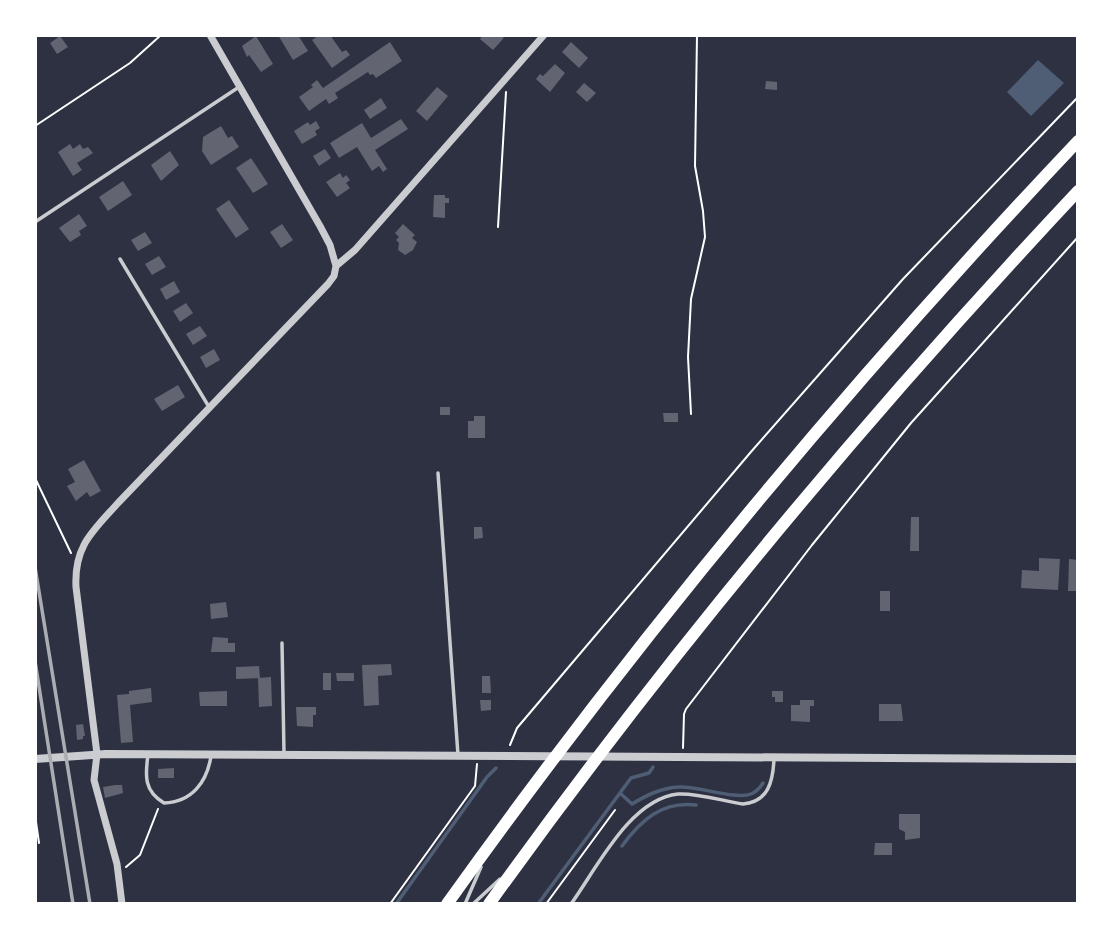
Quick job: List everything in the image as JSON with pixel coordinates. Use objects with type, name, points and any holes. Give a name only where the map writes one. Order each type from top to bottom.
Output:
[{"type":"highway","points":[[447,904],[493,839],[638,649],[790,461],[986,240],[1078,141]]},
{"type":"highway","points":[[489,904],[610,741],[741,573],[955,324],[1078,191]]},
{"type":"street","points":[[122,904],[118,870],[94,780],[97,754],[76,587],[76,565],[81,549],[90,533],[328,284],[334,276],[336,266],[330,245],[320,226],[210,35]]},
{"type":"street","points":[[336,266],[355,250],[544,35]]},
{"type":"street","points":[[35,759],[97,754],[1078,759]]},
{"type":"lane","points":[[35,222],[240,86]]},
{"type":"lane","points":[[120,259],[210,410]]},
{"type":"lane","points":[[438,474],[458,757]]},
{"type":"lane","points":[[282,643],[284,756]]},
{"type":"lane","points":[[148,755],[146,783],[150,791],[162,802],[174,803],[192,794],[203,782],[211,756]]},
{"type":"lane","points":[[571,904],[641,808],[671,795],[693,795],[743,804],[756,801],[770,788],[775,757]]},
{"type":"lane","points":[[465,904],[493,839]]},
{"type":"lane","points":[[473,904],[520,860]]},
{"type":"path","points":[[35,126],[130,63],[161,35]]},
{"type":"path","points":[[691,414],[688,357],[691,299],[705,237],[695,166],[697,35]]},
{"type":"path","points":[[498,227],[506,93],[504,81]]},
{"type":"path","points":[[510,756],[510,744],[517,728],[732,473],[903,279],[1078,97]]},
{"type":"path","points":[[682,757],[686,709],[812,545],[911,423],[1078,237]]},
{"type":"path","points":[[35,478],[76,565]]},
{"type":"path","points":[[390,904],[475,786],[477,757]]},
{"type":"path","points":[[118,870],[134,862],[139,855],[162,802]]},
{"type":"path","points":[[546,904],[615,810]]},
{"type":"path","points":[[35,815],[39,843]]},
{"type":"path","points":[[604,823],[619,835]]},
{"type":"water","points":[[1038,60],[1064,83],[1031,116],[1007,92]]},
{"type":"building","points":[[278,35],[298,35],[308,51],[293,60]]},
{"type":"building","points":[[319,35],[330,35],[342,52],[346,50],[350,55],[332,68],[312,40]]},
{"type":"building","points":[[483,35],[504,35],[493,50],[480,39]]},
{"type":"building","points":[[60,36],[68,47],[57,54],[50,43]]},
{"type":"building","points":[[256,36],[273,64],[261,72],[249,55],[247,57],[242,46]]},
{"type":"building","points":[[390,42],[402,61],[376,78],[368,72],[335,93],[338,98],[329,104],[326,99],[309,111],[299,97],[313,87],[311,85],[317,80],[323,88]]},
{"type":"building","points":[[571,42],[588,58],[579,68],[562,52]]},
{"type":"building","points":[[555,64],[565,73],[550,92],[536,79]]},
{"type":"building","points":[[766,81],[777,82],[777,90],[765,89]]},
{"type":"building","points":[[584,83],[596,93],[587,102],[576,92]]},
{"type":"building","points":[[437,87],[448,96],[427,121],[416,111]]},
{"type":"building","points":[[381,98],[387,108],[370,119],[364,110]]},
{"type":"building","points":[[401,119],[408,129],[375,150],[387,169],[383,172],[379,166],[372,171],[357,147],[339,158],[330,143],[362,123],[371,138]]},
{"type":"building","points":[[316,121],[320,128],[315,131],[317,135],[302,144],[294,131],[308,122],[310,125]]},
{"type":"building","points":[[221,126],[228,138],[232,136],[239,147],[211,165],[202,151],[203,137]]},
{"type":"building","points":[[70,144],[73,149],[80,144],[83,149],[88,147],[93,153],[77,163],[82,170],[73,176],[58,152]]},
{"type":"building","points":[[325,149],[331,158],[319,166],[313,156]]},
{"type":"building","points":[[170,151],[179,165],[161,181],[151,165]]},
{"type":"building","points":[[251,158],[268,184],[253,193],[236,168]]},
{"type":"building","points":[[340,173],[343,178],[346,175],[350,180],[346,183],[350,188],[337,197],[326,182]]},
{"type":"building","points":[[123,181],[132,195],[108,211],[99,197]]},
{"type":"building","points":[[434,195],[445,195],[445,198],[449,198],[449,203],[445,203],[445,218],[433,217]]},
{"type":"building","points":[[229,200],[249,229],[236,238],[216,209]]},
{"type":"building","points":[[79,214],[87,226],[79,231],[81,235],[70,242],[59,228]]},
{"type":"building","points":[[282,224],[293,240],[281,248],[270,232]]},
{"type":"building","points":[[403,224],[415,235],[412,238],[417,242],[413,250],[405,255],[398,250],[399,243],[396,240],[399,237],[395,233]]},
{"type":"building","points":[[145,232],[152,243],[138,251],[131,240]]},
{"type":"building","points":[[159,256],[166,267],[152,275],[145,264]]},
{"type":"building","points":[[174,281],[180,292],[166,300],[160,289]]},
{"type":"building","points":[[186,303],[193,313],[180,322],[173,311]]},
{"type":"building","points":[[200,326],[207,336],[193,345],[186,334]]},
{"type":"building","points":[[214,349],[220,360],[206,368],[200,357]]},
{"type":"building","points":[[178,385],[185,397],[162,411],[154,399]]},
{"type":"building","points":[[440,407],[450,407],[450,415],[440,415]]},
{"type":"building","points":[[663,413],[678,413],[678,422],[664,422]]},
{"type":"building","points":[[474,416],[485,416],[485,438],[468,438],[468,421],[474,421]]},
{"type":"building","points":[[84,460],[101,491],[90,497],[87,492],[76,501],[67,486],[75,482],[68,469]]},
{"type":"building","points":[[911,517],[919,517],[919,551],[910,551]]},
{"type":"building","points":[[474,527],[482,527],[483,538],[474,539]]},
{"type":"building","points":[[1039,558],[1060,559],[1058,590],[1021,588],[1022,570],[1039,571]]},
{"type":"building","points":[[1069,559],[1078,560],[1078,591],[1068,591]]},
{"type":"building","points":[[880,591],[890,591],[890,611],[880,611]]},
{"type":"building","points":[[226,602],[228,617],[211,619],[210,604]]},
{"type":"building","points":[[213,637],[228,638],[228,643],[235,643],[235,652],[211,652]]},
{"type":"building","points":[[391,664],[392,675],[378,676],[379,705],[364,706],[362,665]]},
{"type":"building","points":[[259,666],[260,678],[236,679],[236,667]]},
{"type":"building","points":[[323,673],[331,673],[331,690],[323,690]]},
{"type":"building","points":[[336,673],[354,673],[354,681],[337,681]]},
{"type":"building","points":[[482,676],[490,676],[491,693],[482,693]]},
{"type":"building","points":[[271,677],[272,706],[259,707],[258,678]]},
{"type":"building","points":[[151,688],[152,702],[130,705],[133,742],[121,743],[117,695]]},
{"type":"building","points":[[227,691],[227,706],[200,706],[199,692]]},
{"type":"building","points":[[772,691],[783,691],[783,702],[775,702]]},
{"type":"building","points":[[480,700],[491,700],[491,710],[481,711]]},
{"type":"building","points":[[800,700],[814,700],[814,706],[810,706],[810,722],[791,721],[791,705],[800,705]]},
{"type":"building","points":[[879,704],[901,704],[903,721],[879,721]]},
{"type":"building","points":[[296,707],[316,707],[313,727],[297,726]]},
{"type":"building","points":[[83,724],[85,736],[77,740],[76,725]]},
{"type":"building","points":[[174,768],[174,778],[158,778],[158,769]]},
{"type":"building","points":[[122,785],[123,793],[105,798],[103,787]]},
{"type":"building","points":[[899,814],[920,814],[920,838],[905,840],[905,832],[899,829]]},
{"type":"building","points":[[875,843],[892,843],[892,855],[874,855]]},
{"type":"waterway","points":[[538,904],[631,778],[649,773],[653,767]]},
{"type":"waterway","points":[[396,904],[496,768]]},
{"type":"waterway","points":[[620,793],[632,804],[654,792],[672,788],[687,787],[744,795],[755,792],[763,783]]},
{"type":"waterway","points":[[622,846],[653,814],[673,806],[696,805]]},
{"type":"railway","points":[[35,567],[90,904]]},
{"type":"railway","points":[[35,661],[73,904]]}]
